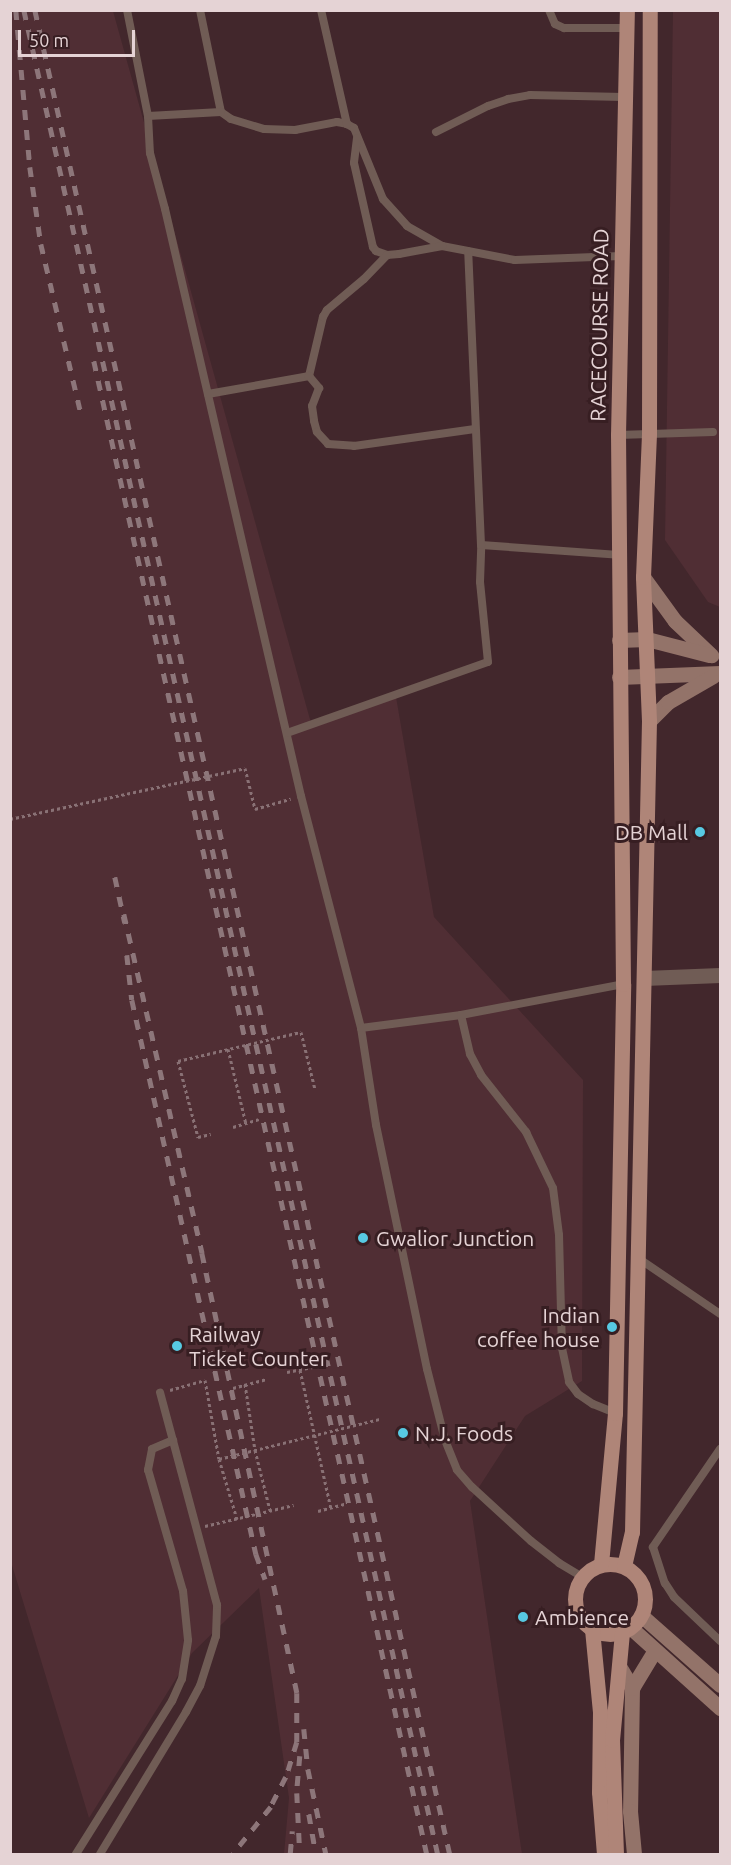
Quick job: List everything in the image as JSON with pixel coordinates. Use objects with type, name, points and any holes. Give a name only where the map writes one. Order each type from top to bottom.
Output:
[{"type":"main road","name":"RACECOURSE ROAD","points":[[601,1564],[615,1413],[623,984],[618,435],[627,10]]},
{"type":"main road","points":[[624,1566],[632,1532],[649,721],[643,577],[649,434],[650,10]]},
{"type":"main road","points":[[643,577],[675,621],[716,657]]},
{"type":"main road","points":[[619,640],[647,639],[716,657]]},
{"type":"main road","points":[[619,677],[718,674]]},
{"type":"main road","points":[[649,721],[668,702],[718,674]]},
{"type":"main road","points":[[616,1854],[612,1740],[619,1666],[632,1626],[646,1605],[646,1593],[634,1572],[624,1566],[601,1564],[582,1577],[575,1600],[583,1622],[591,1629],[608,1634],[632,1626]]},
{"type":"main road","points":[[632,1626],[720,1708]]},
{"type":"main road","points":[[632,1626],[720,1685]]},
{"type":"main road","points":[[591,1629],[600,1712],[599,1792],[603,1854]]},
{"type":"main road","points":[[634,1854],[630,1811],[633,1688],[656,1650]]},
{"type":"main road","points":[[619,1666],[633,1688]]},
{"type":"street","points":[[644,978],[720,975]]},
{"type":"lane","points":[[128,10],[148,116],[150,153],[301,796],[361,1028],[376,1125],[427,1369],[445,1440],[457,1470],[531,1541],[559,1563],[582,1577]]},
{"type":"lane","points":[[200,10],[221,112]]},
{"type":"lane","points":[[321,10],[347,124]]},
{"type":"lane","points":[[549,10],[555,24],[564,28],[626,28]]},
{"type":"lane","points":[[436,132],[488,106],[508,99],[530,96],[624,97]]},
{"type":"lane","points":[[148,116],[221,112],[231,119],[264,129],[295,130],[337,122],[347,124],[354,128],[375,182],[391,211],[407,226],[442,246],[515,260],[621,256]]},
{"type":"lane","points":[[357,136],[354,163],[373,247],[376,251],[387,255],[442,246]]},
{"type":"lane","points":[[287,733],[488,662],[480,582],[481,545],[468,251]]},
{"type":"lane","points":[[309,376],[322,316],[387,255]]},
{"type":"lane","points":[[208,394],[309,376]]},
{"type":"lane","points":[[309,376],[319,388],[312,406],[317,432],[328,444],[354,446],[475,429]]},
{"type":"lane","points":[[618,435],[713,432]]},
{"type":"lane","points":[[481,545],[619,555]]},
{"type":"lane","points":[[361,1028],[461,1015],[623,984]]},
{"type":"lane","points":[[461,1015],[470,1054],[482,1075],[526,1132],[553,1188],[559,1235],[561,1348],[569,1382],[578,1394],[593,1404],[615,1413]]},
{"type":"lane","points":[[638,1258],[720,1314]]},
{"type":"lane","points":[[100,1854],[186,1712],[210,1659],[216,1636],[217,1605],[160,1393]]},
{"type":"lane","points":[[76,1854],[172,1701],[182,1679],[188,1640],[183,1591],[148,1470],[148,1458],[152,1449],[173,1440]]},
{"type":"lane","points":[[720,1449],[653,1547],[654,1555],[674,1597],[720,1641]]},
{"type":"path","points":[[10,819],[245,768],[255,808],[301,796]]},
{"type":"path","points":[[211,1134],[198,1137],[178,1061],[301,1032],[315,1089]]},
{"type":"path","points":[[228,1049],[246,1124]]},
{"type":"path","points":[[233,1127],[259,1119]]},
{"type":"path","points":[[287,1372],[313,1367]]},
{"type":"path","points":[[300,1370],[331,1509]]},
{"type":"path","points":[[233,1388],[266,1378]]},
{"type":"path","points":[[160,1393],[205,1380],[219,1459],[237,1519]]},
{"type":"path","points":[[245,1384],[255,1449],[270,1510]]},
{"type":"path","points":[[219,1459],[380,1419]]},
{"type":"path","points":[[198,1528],[294,1504]]},
{"type":"path","points":[[318,1511],[345,1504]]},
{"type":"shaded area","points":[[10,11],[113,11],[311,723],[396,697],[434,917],[583,1080],[582,1381],[525,1416],[470,1501],[522,1854],[284,1854],[289,1798],[259,1588],[192,1653],[89,1818],[11,1562]]},
{"type":"shaded area","points":[[673,11],[720,11],[720,607],[708,602],[665,540]]},
{"type":"railway","points":[[16,10],[30,167],[41,244],[82,418]]},
{"type":"railway","points":[[24,10],[438,1854]]},
{"type":"railway","points":[[35,10],[450,1854]]},
{"type":"railway","points":[[94,361],[427,1854]]},
{"type":"railway","points":[[115,877],[125,923]]},
{"type":"railway","points":[[124,914],[202,1253],[297,1693],[297,1742],[286,1777],[271,1807],[233,1854]]},
{"type":"railway","points":[[127,955],[132,1000],[256,1554],[265,1579]]},
{"type":"railway","points":[[304,1729],[308,1769],[326,1854]]},
{"type":"railway","points":[[300,1756],[297,1793],[300,1854]]},
{"type":"railway","points":[[309,1814],[316,1854]]},
{"type":"railway","points":[[290,1854],[292,1831]]},
{"type":"place","name":"DB Mall","points":[[700,832]]},
{"type":"place","name":"Gwalior Junction","points":[[363,1238]]},
{"type":"place","name":"Indian coffee house","points":[[612,1327]]},
{"type":"place","name":"Railway Ticket Counter","points":[[177,1346]]},
{"type":"place","name":"N.J. Foods","points":[[403,1433]]},
{"type":"place","name":"Ambience","points":[[523,1617]]}]
